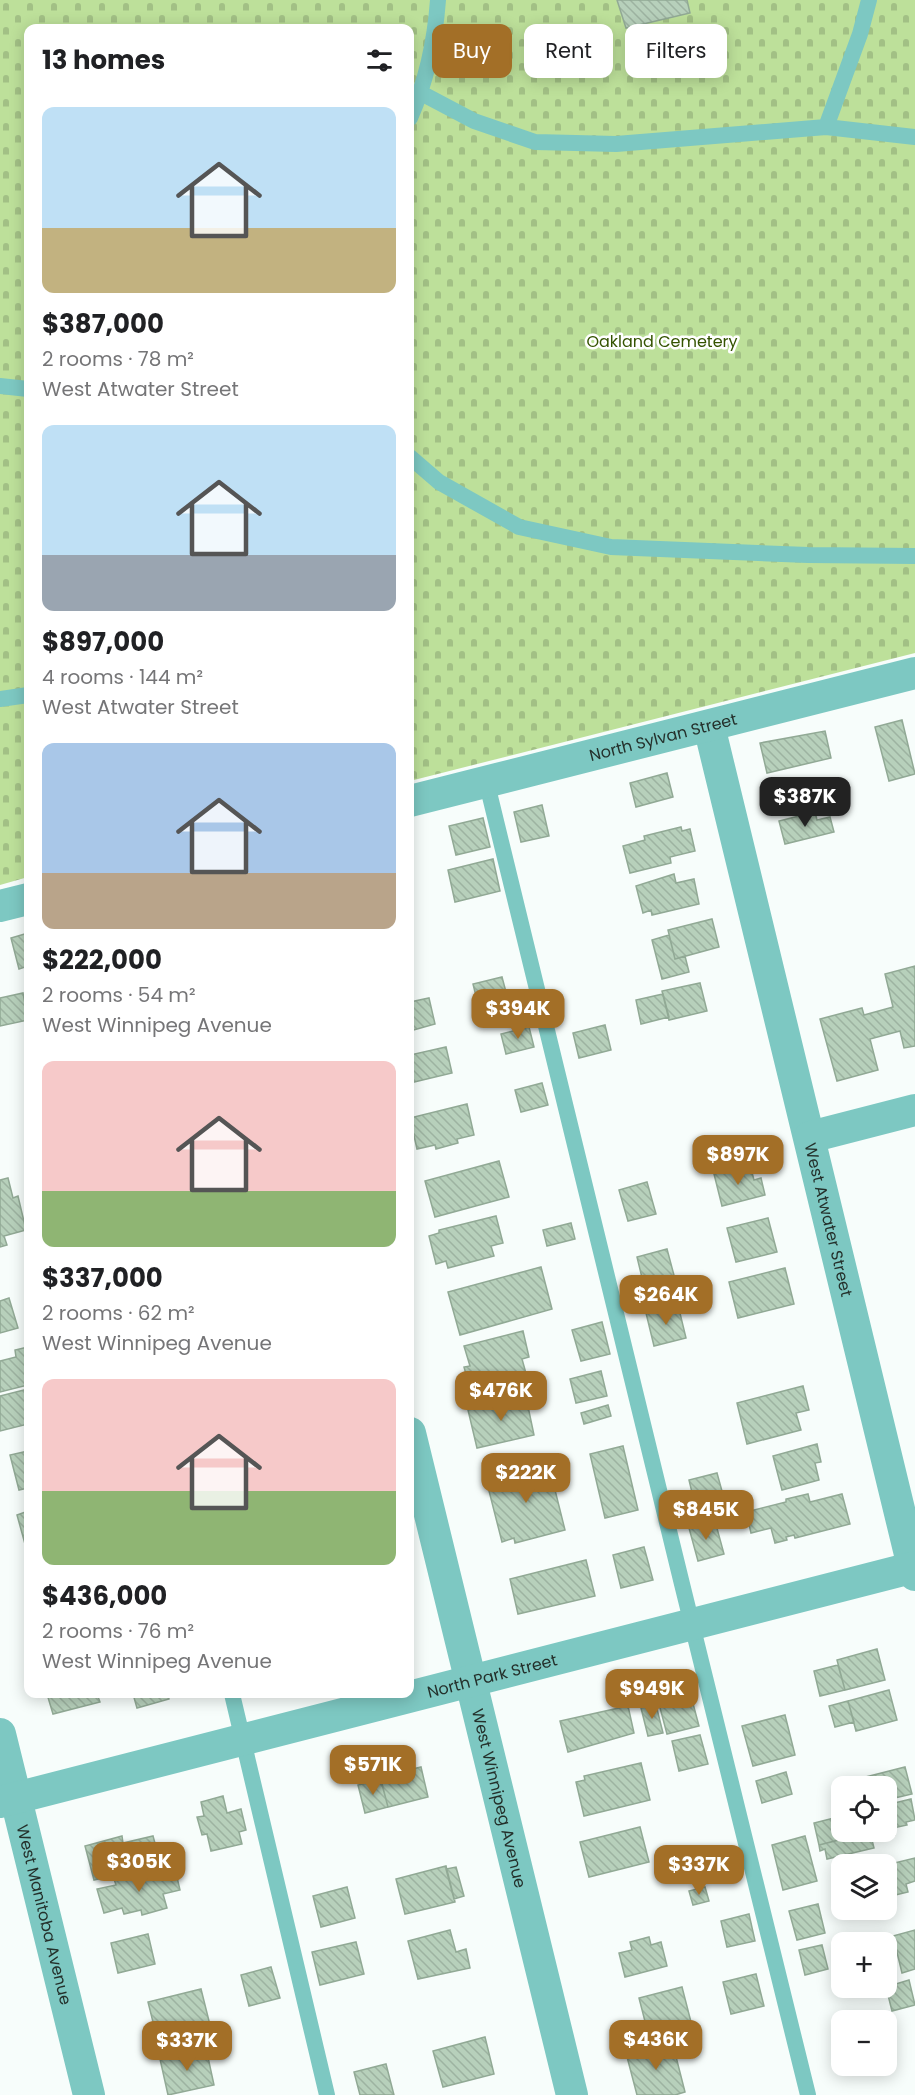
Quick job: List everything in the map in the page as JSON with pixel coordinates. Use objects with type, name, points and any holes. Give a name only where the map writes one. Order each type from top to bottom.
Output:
[{"type":"street","name":"North Sylvan Street","points":[[414,800],[915,673]]},
{"type":"street","name":"West Atwater Street","points":[[709,726],[914,1570]]},
{"type":"street","points":[[0,906],[24,900]]},
{"type":"street","points":[[810,1137],[915,1110]]},
{"type":"street","name":"West Winnipeg Avenue","points":[[414,1450],[572,2095]]},
{"type":"street","name":"North Park Street","points":[[414,1696],[914,1570]]},
{"type":"street","name":"North Park Street","points":[[8,1800],[407,1698]]},
{"type":"street","name":"West Manitoba Avenue","points":[[0,1734],[8,1800],[89,2095]]},
{"type":"lane","points":[[414,109],[421,93],[435,36],[438,0]]},
{"type":"lane","points":[[826,127],[860,34],[869,0]]},
{"type":"lane","points":[[421,93],[474,122],[535,142],[616,144],[826,127],[915,137]]},
{"type":"lane","points":[[0,386],[24,389]]},
{"type":"lane","points":[[414,460],[440,482],[519,527],[611,547],[808,555],[915,556]]},
{"type":"lane","points":[[0,699],[24,696]]},
{"type":"lane","points":[[486,780],[808,2095]]},
{"type":"lane","points":[[233,1698],[327,2095]]},
{"type":"green space","name":"Oakland Cemetery","points":[[0,0],[915,0],[915,653],[414,780],[414,24],[24,24],[24,878],[0,885]]},
{"type":"building","points":[[617,0],[687,0],[690,13],[643,24],[625,25]]},
{"type":"building","points":[[902,720],[915,774],[889,781],[875,727]]},
{"type":"building","points":[[825,731],[831,758],[767,773],[760,743]]},
{"type":"building","points":[[667,773],[673,797],[636,807],[630,783]]},
{"type":"building","points":[[542,805],[549,836],[521,842],[514,812]]},
{"type":"building","points":[[815,812],[817,820],[830,817],[834,832],[785,844],[779,821]]},
{"type":"building","points":[[483,818],[490,847],[456,855],[449,826]]},
{"type":"building","points":[[681,827],[682,831],[690,829],[695,851],[670,857],[671,863],[630,873],[623,846],[645,840],[644,836]]},
{"type":"building","points":[[493,859],[500,891],[455,902],[448,870]]},
{"type":"building","points":[[674,874],[676,883],[694,879],[699,904],[652,915],[651,910],[643,913],[636,886]]},
{"type":"building","points":[[712,919],[719,947],[675,959],[668,930]]},
{"type":"building","points":[[24,934],[24,967],[19,969],[11,938]]},
{"type":"building","points":[[669,935],[675,959],[685,956],[689,972],[662,979],[652,940]]},
{"type":"building","points":[[915,966],[915,1046],[904,1048],[900,1031],[870,1039],[878,1070],[837,1081],[820,1019],[862,1008],[864,1015],[893,1007],[885,974]]},
{"type":"building","points":[[502,977],[506,992],[477,1000],[473,984]]},
{"type":"building","points":[[700,983],[707,1011],[669,1020],[662,991]]},
{"type":"building","points":[[23,993],[24,1021],[0,1026],[0,998]]},
{"type":"building","points":[[663,994],[669,1017],[641,1024],[636,1000]]},
{"type":"building","points":[[429,998],[435,1024],[414,1030],[414,1001]]},
{"type":"building","points":[[605,1025],[611,1050],[579,1058],[573,1033]]},
{"type":"building","points":[[529,1027],[534,1047],[506,1054],[501,1034]]},
{"type":"building","points":[[446,1047],[452,1073],[414,1082],[414,1054]]},
{"type":"building","points":[[542,1083],[548,1105],[521,1112],[515,1090]]},
{"type":"building","points":[[467,1104],[474,1135],[457,1139],[458,1143],[436,1149],[435,1145],[417,1149],[414,1117]]},
{"type":"building","points":[[499,1161],[509,1197],[435,1217],[425,1181]]},
{"type":"building","points":[[750,1165],[754,1180],[761,1178],[765,1195],[722,1206],[714,1174]]},
{"type":"building","points":[[8,1178],[13,1198],[18,1196],[24,1231],[4,1236],[7,1245],[0,1247],[0,1180]]},
{"type":"building","points":[[647,1182],[656,1214],[628,1221],[619,1190]]},
{"type":"building","points":[[496,1216],[503,1243],[491,1246],[494,1256],[448,1268],[446,1261],[436,1264],[429,1236],[439,1233],[439,1230]]},
{"type":"building","points":[[768,1218],[777,1252],[736,1262],[727,1228]]},
{"type":"building","points":[[571,1223],[575,1239],[547,1246],[543,1230]]},
{"type":"building","points":[[667,1249],[675,1279],[644,1286],[637,1257]]},
{"type":"building","points":[[541,1267],[552,1309],[460,1335],[448,1292]]},
{"type":"building","points":[[785,1268],[794,1304],[738,1318],[729,1282]]},
{"type":"building","points":[[9,1298],[18,1328],[0,1333],[0,1301]]},
{"type":"building","points":[[678,1305],[686,1338],[654,1346],[646,1313]]},
{"type":"building","points":[[602,1322],[610,1354],[581,1361],[572,1330]]},
{"type":"building","points":[[523,1331],[529,1357],[522,1359],[527,1377],[471,1392],[464,1367],[470,1366],[464,1346]]},
{"type":"building","points":[[24,1348],[24,1386],[0,1392],[0,1361],[16,1357],[15,1350]]},
{"type":"building","points":[[601,1371],[607,1396],[576,1403],[570,1379]]},
{"type":"building","points":[[803,1386],[809,1410],[796,1413],[801,1430],[747,1444],[737,1403]]},
{"type":"building","points":[[24,1390],[24,1425],[0,1431],[0,1396]]},
{"type":"building","points":[[526,1397],[534,1435],[477,1448],[468,1410]]},
{"type":"building","points":[[608,1405],[611,1416],[584,1424],[581,1413]]},
{"type":"building","points":[[817,1444],[821,1462],[815,1463],[819,1480],[782,1490],[773,1456]]},
{"type":"building","points":[[623,1446],[638,1510],[605,1518],[590,1454]]},
{"type":"building","points":[[24,1452],[24,1489],[19,1490],[10,1455]]},
{"type":"building","points":[[548,1462],[565,1530],[515,1543],[514,1538],[502,1542],[487,1483],[499,1480],[497,1475]]},
{"type":"building","points":[[717,1473],[725,1502],[696,1509],[689,1480]]},
{"type":"building","points":[[808,1494],[810,1502],[842,1494],[850,1524],[795,1538],[794,1535],[786,1537],[787,1540],[775,1543],[771,1528],[751,1533],[746,1512]]},
{"type":"building","points":[[24,1512],[24,1540],[17,1515]]},
{"type":"building","points":[[715,1521],[724,1554],[698,1561],[689,1528]]},
{"type":"building","points":[[644,1547],[653,1580],[621,1588],[613,1555]]},
{"type":"building","points":[[586,1560],[595,1596],[518,1614],[510,1579]]},
{"type":"building","points":[[877,1649],[885,1680],[845,1690],[837,1660]]},
{"type":"building","points":[[838,1665],[845,1690],[820,1696],[814,1671]]},
{"type":"building","points":[[889,1690],[897,1720],[856,1731],[848,1701]]},
{"type":"building","points":[[691,1696],[699,1726],[667,1734],[659,1704]]},
{"type":"building","points":[[48,1698],[98,1698],[100,1702],[53,1714]]},
{"type":"building","points":[[134,1698],[169,1698],[169,1699],[137,1708]]},
{"type":"building","points":[[848,1701],[854,1722],[835,1727],[829,1706]]},
{"type":"building","points":[[656,1705],[663,1733],[648,1736],[641,1708]]},
{"type":"building","points":[[628,1706],[634,1733],[568,1752],[560,1721]]},
{"type":"building","points":[[785,1715],[795,1755],[753,1766],[742,1726]]},
{"type":"building","points":[[700,1735],[708,1764],[679,1771],[672,1741]]},
{"type":"building","points":[[641,1763],[650,1800],[584,1816],[576,1782],[585,1780],[584,1776]]},
{"type":"building","points":[[421,1767],[428,1797],[388,1807],[380,1777]]},
{"type":"building","points":[[905,1767],[912,1794],[897,1797],[897,1776],[870,1776]]},
{"type":"building","points":[[786,1772],[792,1794],[762,1803],[756,1781]]},
{"type":"building","points":[[381,1780],[388,1807],[365,1813],[358,1785]]},
{"type":"building","points":[[223,1796],[227,1813],[241,1809],[246,1830],[239,1832],[242,1844],[211,1851],[207,1834],[202,1835],[197,1817],[204,1816],[201,1802]]},
{"type":"building","points":[[911,1799],[915,1820],[906,1822],[907,1825],[897,1827],[897,1802]]},
{"type":"building","points":[[831,1819],[831,1842],[819,1845],[814,1823]]},
{"type":"building","points":[[640,1827],[649,1862],[589,1877],[580,1842]]},
{"type":"building","points":[[122,1836],[123,1843],[153,1836],[159,1858],[137,1863],[138,1867],[130,1871],[94,1880],[85,1846]]},
{"type":"building","points":[[805,1836],[817,1881],[783,1890],[772,1845]]},
{"type":"building","points":[[831,1842],[872,1842],[874,1848],[848,1854],[831,1854],[831,1858],[827,1859],[825,1849],[820,1851],[819,1845]]},
{"type":"building","points":[[698,1852],[701,1865],[673,1873],[669,1860]]},
{"type":"building","points":[[915,1858],[915,1881],[906,1884],[908,1892],[897,1895],[897,1862]]},
{"type":"building","points":[[446,1866],[455,1902],[405,1914],[396,1879]]},
{"type":"building","points":[[456,1867],[464,1896],[454,1899],[446,1869]]},
{"type":"building","points":[[175,1869],[180,1890],[163,1894],[167,1908],[142,1915],[141,1910],[124,1914],[122,1908],[104,1913],[97,1889],[116,1885],[114,1879],[135,1874],[136,1879]]},
{"type":"building","points":[[347,1887],[355,1918],[321,1927],[313,1896]]},
{"type":"building","points":[[705,1887],[709,1901],[693,1905],[689,1891]]},
{"type":"building","points":[[818,1904],[825,1933],[797,1940],[789,1911]]},
{"type":"building","points":[[749,1914],[755,1941],[727,1947],[721,1921]]},
{"type":"building","points":[[450,1930],[456,1952],[466,1949],[470,1968],[418,1979],[408,1941]]},
{"type":"building","points":[[915,1930],[915,1969],[902,1973],[897,1952],[897,1935]]},
{"type":"building","points":[[148,1934],[155,1964],[118,1973],[111,1943]]},
{"type":"building","points":[[649,1937],[651,1945],[661,1942],[667,1966],[625,1977],[619,1953],[632,1950],[630,1942]]},
{"type":"building","points":[[356,1942],[364,1974],[320,1985],[312,1952]]},
{"type":"building","points":[[822,1945],[828,1969],[805,1975],[799,1950]]},
{"type":"building","points":[[271,1967],[280,1998],[249,2006],[241,1975]]},
{"type":"building","points":[[756,1974],[764,2006],[731,2014],[723,1982]]},
{"type":"building","points":[[909,1980],[915,2005],[892,2010],[889,1998],[897,1998],[897,1984]]},
{"type":"building","points":[[682,1987],[691,2022],[648,2033],[639,1998]]},
{"type":"building","points":[[201,1989],[210,2025],[157,2038],[148,2002]]},
{"type":"building","points":[[485,2037],[494,2074],[443,2087],[433,2051]]},
{"type":"building","points":[[672,2041],[685,2092],[675,2095],[637,2095],[626,2053]]},
{"type":"building","points":[[206,2048],[214,2085],[168,2095],[160,2059]]},
{"type":"building","points":[[386,2064],[394,2095],[360,2095],[354,2072]]}]
